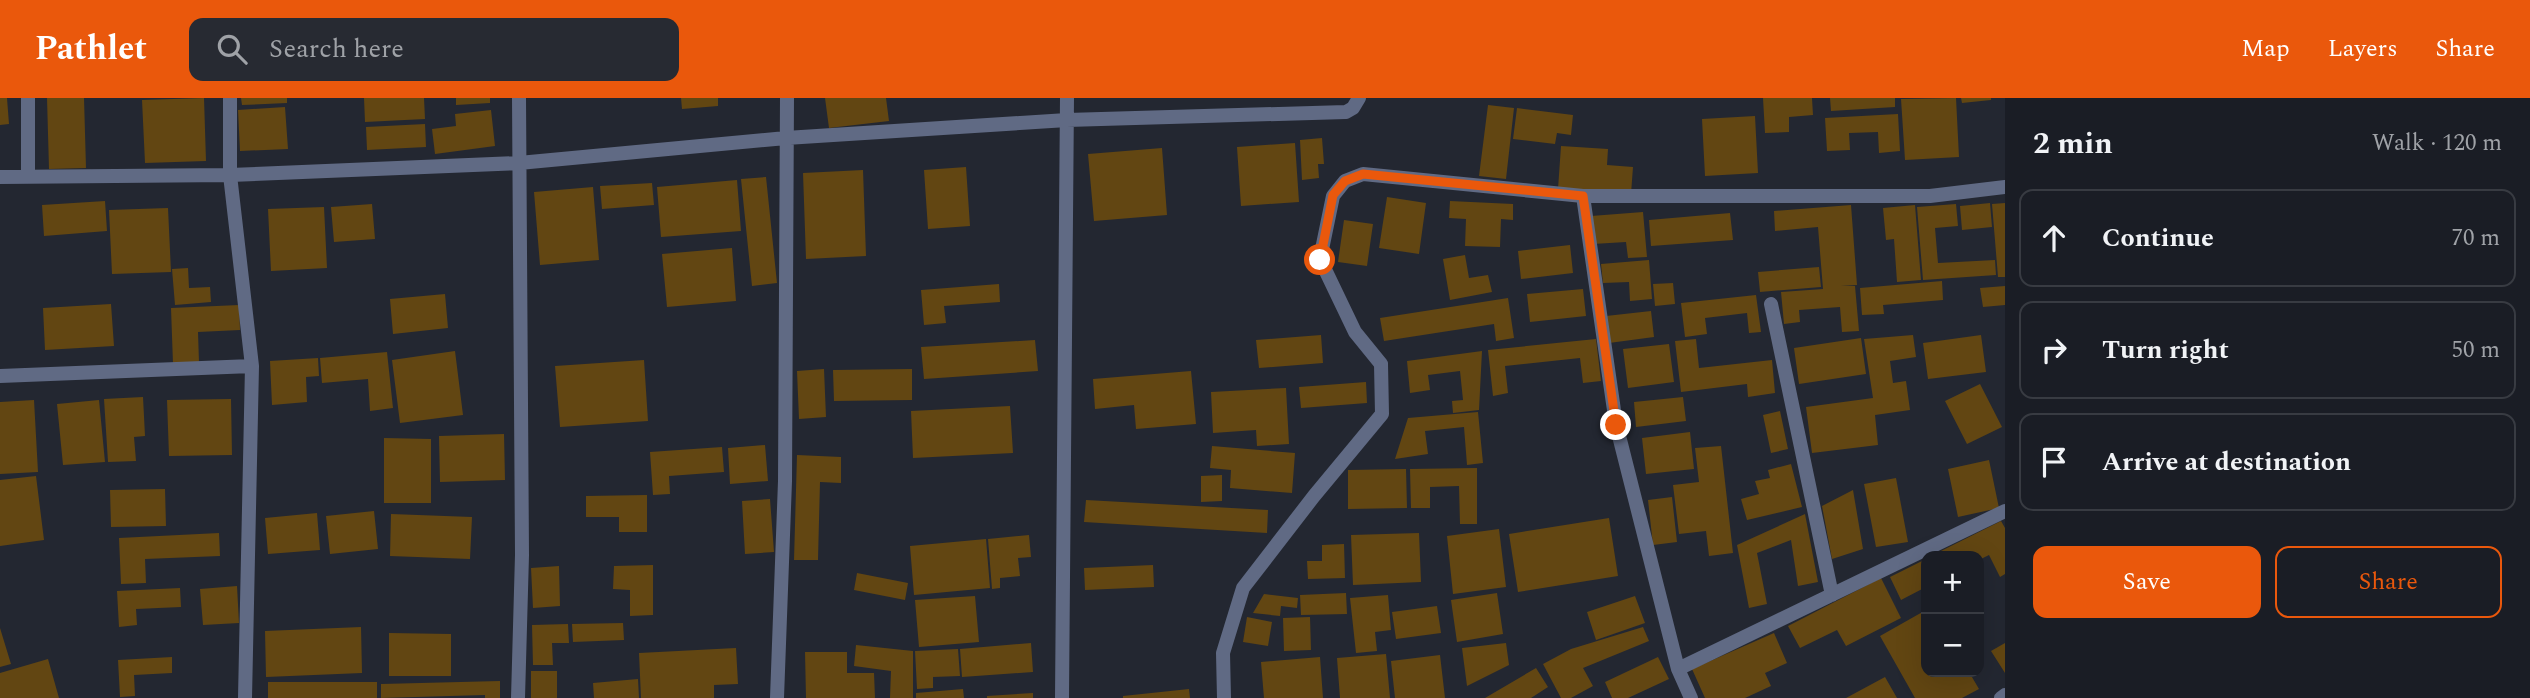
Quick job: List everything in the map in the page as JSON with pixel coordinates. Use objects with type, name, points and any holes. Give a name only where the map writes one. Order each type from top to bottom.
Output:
[{"type":"street","points":[[28,98],[28,176]]},
{"type":"street","points":[[230,98],[230,175],[252,366],[245,698]]},
{"type":"street","points":[[518,698],[522,555],[519,98]]},
{"type":"street","points":[[777,698],[785,481],[787,98]]},
{"type":"street","points":[[1062,698],[1067,98]]},
{"type":"street","points":[[0,177],[230,175],[519,163],[786,138],[1068,120],[1346,111],[1353,108],[1359,98]]},
{"type":"street","points":[[1224,698],[1223,653],[1244,588],[1314,496],[1382,414],[1381,364],[1355,332],[1320,260],[1333,195],[1345,181],[1363,174],[1583,196],[1930,196],[2005,187]]},
{"type":"street","points":[[1583,196],[1616,425],[1678,669],[1691,698]]},
{"type":"street","points":[[1771,304],[1832,595]]},
{"type":"street","points":[[0,376],[252,366]]},
{"type":"street","points":[[1678,669],[2005,511]]},
{"type":"building","points":[[0,98],[7,98],[9,124],[0,125]]},
{"type":"building","points":[[47,98],[84,98],[86,168],[49,169]]},
{"type":"building","points":[[204,98],[206,161],[145,163],[142,100]]},
{"type":"building","points":[[241,98],[287,98],[287,103],[242,105]]},
{"type":"building","points":[[364,98],[424,98],[425,119],[365,122]]},
{"type":"building","points":[[456,98],[490,98],[490,103],[456,105]]},
{"type":"building","points":[[681,98],[718,98],[718,106],[682,109]]},
{"type":"building","points":[[825,98],[886,98],[889,121],[829,128]]},
{"type":"building","points":[[1763,98],[1812,98],[1813,115],[1789,117],[1789,132],[1765,133]]},
{"type":"building","points":[[1830,98],[1895,98],[1895,107],[1831,111]]},
{"type":"building","points":[[1956,98],[1959,157],[1905,160],[1901,99]]},
{"type":"building","points":[[1961,98],[1991,98],[1991,100],[1962,103]]},
{"type":"building","points":[[1488,105],[1514,108],[1506,179],[1479,176]]},
{"type":"building","points":[[285,107],[288,149],[240,151],[238,110]]},
{"type":"building","points":[[1517,108],[1573,115],[1571,135],[1557,133],[1555,144],[1513,139]]},
{"type":"building","points":[[491,110],[495,146],[435,154],[432,129],[456,126],[455,114]]},
{"type":"building","points":[[1898,114],[1900,151],[1879,153],[1878,132],[1849,133],[1850,150],[1827,151],[1825,118]]},
{"type":"building","points":[[1755,116],[1758,173],[1705,176],[1702,119]]},
{"type":"building","points":[[425,124],[426,147],[367,150],[366,127]]},
{"type":"building","points":[[1322,138],[1324,164],[1318,164],[1319,178],[1302,180],[1300,140]]},
{"type":"building","points":[[1295,143],[1299,202],[1241,206],[1237,147]]},
{"type":"building","points":[[1561,146],[1608,149],[1607,165],[1633,167],[1631,194],[1558,189]]},
{"type":"building","points":[[1162,148],[1167,215],[1094,221],[1088,154]]},
{"type":"building","points":[[966,167],[970,226],[928,229],[924,170]]},
{"type":"building","points":[[863,170],[866,256],[806,259],[803,173]]},
{"type":"building","points":[[766,177],[777,283],[752,286],[741,179]]},
{"type":"building","points":[[737,180],[741,231],[661,237],[657,187]]},
{"type":"building","points":[[652,183],[654,205],[602,209],[600,186]]},
{"type":"building","points":[[593,187],[599,260],[540,265],[534,192]]},
{"type":"building","points":[[1387,197],[1426,203],[1419,254],[1379,248]]},
{"type":"building","points":[[105,201],[107,231],[44,236],[42,205]]},
{"type":"building","points":[[1450,201],[1513,204],[1513,220],[1501,219],[1500,247],[1465,246],[1466,219],[1449,218]]},
{"type":"building","points":[[1990,203],[1992,227],[1962,230],[1960,206]]},
{"type":"building","points":[[2005,203],[2005,277],[1998,277],[1992,204]]},
{"type":"building","points":[[372,204],[375,239],[334,242],[331,207]]},
{"type":"building","points":[[1956,204],[1958,226],[1935,228],[1938,263],[1995,260],[1996,275],[1923,280],[1917,207]]},
{"type":"building","points":[[1851,205],[1857,285],[1841,286],[1855,286],[1859,331],[1842,332],[1840,307],[1799,310],[1800,322],[1784,324],[1781,292],[1823,289],[1818,227],[1775,231],[1774,211]]},
{"type":"building","points":[[1915,205],[1921,280],[1897,282],[1894,239],[1886,240],[1883,208]]},
{"type":"building","points":[[324,207],[327,268],[271,271],[268,209]]},
{"type":"building","points":[[168,208],[171,272],[112,274],[109,210]]},
{"type":"building","points":[[1643,212],[1647,257],[1628,258],[1626,242],[1593,244],[1591,216]]},
{"type":"building","points":[[1730,213],[1733,240],[1651,246],[1649,220]]},
{"type":"building","points":[[1344,220],[1373,224],[1367,266],[1338,262]]},
{"type":"building","points":[[1570,245],[1573,273],[1521,279],[1518,251]]},
{"type":"building","points":[[732,248],[736,301],[667,307],[662,254]]},
{"type":"building","points":[[1465,255],[1469,278],[1488,275],[1492,292],[1450,300],[1443,259]]},
{"type":"building","points":[[1649,260],[1652,299],[1630,301],[1629,282],[1603,283],[1601,264]]},
{"type":"building","points":[[1819,267],[1821,287],[1760,292],[1758,272]]},
{"type":"building","points":[[188,268],[189,288],[210,287],[211,302],[175,305],[172,269]]},
{"type":"building","points":[[1942,281],[1943,300],[1883,305],[1884,314],[1862,315],[1860,288]]},
{"type":"building","points":[[1673,283],[1675,304],[1655,306],[1653,284]]},
{"type":"building","points":[[999,284],[1000,302],[944,306],[946,323],[924,325],[921,290]]},
{"type":"building","points":[[2005,286],[2005,305],[1983,307],[1980,288]]},
{"type":"building","points":[[1583,289],[1586,316],[1530,322],[1527,294]]},
{"type":"building","points":[[445,294],[448,328],[393,334],[390,299]]},
{"type":"building","points":[[1756,295],[1761,332],[1749,333],[1747,313],[1705,318],[1707,334],[1685,337],[1681,303]]},
{"type":"building","points":[[1508,298],[1514,338],[1496,341],[1494,324],[1384,341],[1380,318]]},
{"type":"building","points":[[111,304],[114,346],[45,350],[43,308]]},
{"type":"building","points":[[239,305],[240,330],[198,332],[199,362],[173,364],[171,308]]},
{"type":"building","points":[[1651,311],[1654,337],[1609,343],[1606,316]]},
{"type":"building","points":[[1321,335],[1323,363],[1259,368],[1256,340]]},
{"type":"building","points":[[1913,335],[1916,357],[1890,361],[1893,383],[1906,381],[1910,410],[1875,415],[1878,445],[1812,453],[1806,407],[1873,398],[1864,339]]},
{"type":"building","points":[[1981,335],[1986,372],[1928,379],[1923,343]]},
{"type":"building","points":[[1861,338],[1866,374],[1799,384],[1794,348]]},
{"type":"building","points":[[1596,339],[1601,381],[1583,383],[1580,358],[1505,366],[1508,393],[1493,396],[1488,350]]},
{"type":"building","points":[[1696,339],[1699,368],[1772,360],[1775,393],[1748,397],[1747,384],[1681,392],[1675,341]]},
{"type":"building","points":[[1035,340],[1038,371],[924,379],[921,347]]},
{"type":"building","points":[[1669,344],[1674,382],[1628,388],[1623,349]]},
{"type":"building","points":[[455,351],[463,415],[400,423],[392,360]]},
{"type":"building","points":[[1482,351],[1479,410],[1453,413],[1452,401],[1463,400],[1460,371],[1428,375],[1430,390],[1410,393],[1407,361]]},
{"type":"building","points":[[387,352],[393,408],[370,411],[368,379],[322,383],[320,358]]},
{"type":"building","points":[[318,358],[319,376],[306,377],[307,402],[272,405],[270,361]]},
{"type":"building","points":[[644,360],[648,421],[560,427],[555,366]]},
{"type":"building","points":[[824,369],[826,417],[799,419],[797,371]]},
{"type":"building","points":[[912,369],[912,400],[834,401],[833,370]]},
{"type":"building","points":[[1191,371],[1196,424],[1136,429],[1134,405],[1095,409],[1093,379]]},
{"type":"building","points":[[1366,382],[1367,403],[1301,408],[1299,387]]},
{"type":"building","points":[[1980,384],[2002,427],[1967,444],[1945,401]]},
{"type":"building","points":[[1286,388],[1289,444],[1257,446],[1256,430],[1213,433],[1211,392]]},
{"type":"building","points":[[143,397],[145,436],[134,437],[136,461],[108,462],[104,399]]},
{"type":"building","points":[[1683,397],[1686,421],[1636,427],[1634,402]]},
{"type":"building","points":[[231,399],[232,455],[169,456],[167,400]]},
{"type":"building","points":[[34,400],[38,472],[0,474],[0,402]]},
{"type":"building","points":[[99,400],[105,462],[63,465],[57,404]]},
{"type":"building","points":[[1010,406],[1013,453],[913,458],[911,411]]},
{"type":"building","points":[[1780,411],[1788,449],[1771,453],[1763,415]]},
{"type":"building","points":[[1478,412],[1483,463],[1467,465],[1464,427],[1425,431],[1428,454],[1395,459],[1408,418]]},
{"type":"building","points":[[1690,432],[1694,469],[1646,474],[1642,438]]},
{"type":"building","points":[[504,434],[505,480],[440,482],[439,436]]},
{"type":"building","points":[[384,438],[431,439],[431,503],[384,503]]},
{"type":"building","points":[[765,445],[768,481],[730,484],[728,448]]},
{"type":"building","points":[[1212,446],[1295,453],[1292,493],[1230,488],[1231,470],[1210,468]]},
{"type":"building","points":[[1721,446],[1733,553],[1709,556],[1706,531],[1679,534],[1673,485],[1699,482],[1695,448]]},
{"type":"building","points":[[722,447],[724,472],[669,476],[670,494],[653,495],[650,452]]},
{"type":"building","points":[[797,455],[841,457],[841,483],[820,482],[818,560],[794,560]]},
{"type":"building","points":[[1989,460],[1999,508],[1958,517],[1948,469]]},
{"type":"building","points":[[1791,464],[1802,507],[1747,520],[1741,499],[1759,494],[1755,481],[1770,478],[1768,470]]},
{"type":"building","points":[[1477,468],[1477,524],[1460,524],[1459,486],[1430,487],[1430,508],[1411,508],[1410,469]]},
{"type":"building","points":[[1406,469],[1407,508],[1348,509],[1348,470]]},
{"type":"building","points":[[1222,475],[1222,501],[1201,502],[1201,476]]},
{"type":"building","points":[[36,476],[44,540],[0,546],[0,480]]},
{"type":"building","points":[[1896,478],[1908,542],[1876,547],[1864,484]]},
{"type":"building","points":[[165,489],[166,526],[111,527],[110,490]]},
{"type":"building","points":[[1853,490],[1863,549],[1832,559],[1822,506]]},
{"type":"building","points":[[647,495],[647,532],[619,532],[619,517],[586,517],[586,496]]},
{"type":"building","points":[[1672,497],[1677,542],[1653,545],[1648,500]]},
{"type":"building","points":[[770,499],[774,552],[745,554],[742,501]]},
{"type":"building","points":[[1086,500],[1268,510],[1267,533],[1084,522]]},
{"type":"building","points":[[374,511],[378,549],[330,554],[326,516]]},
{"type":"building","points":[[317,513],[320,550],[268,554],[265,518]]},
{"type":"building","points":[[391,514],[472,517],[470,559],[390,556]]},
{"type":"building","points":[[1805,514],[1818,582],[1798,586],[1791,540],[1757,553],[1767,604],[1749,608],[1737,545]]},
{"type":"building","points":[[1609,518],[1618,576],[1518,592],[1509,534]]},
{"type":"building","points":[[2001,521],[2005,528],[2005,574],[2000,577],[1989,555],[1984,558],[1984,551],[1941,551]]},
{"type":"building","points":[[1499,529],[1506,587],[1453,594],[1447,536]]},
{"type":"building","points":[[219,533],[220,556],[145,559],[146,583],[121,584],[119,538]]},
{"type":"building","points":[[1419,533],[1421,582],[1353,585],[1351,535]]},
{"type":"building","points":[[1029,535],[1031,557],[1018,558],[1020,576],[1000,578],[1000,588],[992,589],[988,539]]},
{"type":"building","points":[[986,539],[990,588],[914,595],[910,546]]},
{"type":"building","points":[[1344,544],[1345,578],[1308,579],[1307,561],[1322,561],[1322,545]]},
{"type":"building","points":[[1921,562],[1921,590],[1901,600],[1890,577]]},
{"type":"building","points":[[653,565],[653,615],[630,616],[630,590],[613,589],[614,566]]},
{"type":"building","points":[[1153,565],[1154,587],[1085,590],[1084,568]]},
{"type":"building","points":[[559,566],[560,606],[533,608],[531,568]]},
{"type":"building","points":[[857,573],[908,583],[905,600],[854,590]]},
{"type":"building","points":[[1881,578],[1901,618],[1846,646],[1837,630],[1800,648],[1788,626]]},
{"type":"building","points":[[237,586],[239,623],[203,625],[200,589]]},
{"type":"building","points":[[180,588],[181,607],[136,609],[137,625],[119,627],[117,591]]},
{"type":"building","points":[[1346,593],[1347,614],[1301,615],[1300,595]]},
{"type":"building","points":[[1497,593],[1503,634],[1457,642],[1451,600]]},
{"type":"building","points":[[1264,594],[1298,598],[1297,608],[1281,606],[1280,616],[1253,613]]},
{"type":"building","points":[[1388,595],[1391,630],[1375,632],[1377,651],[1356,653],[1350,598]]},
{"type":"building","points":[[975,596],[979,642],[919,647],[915,600]]},
{"type":"building","points":[[1635,596],[1645,623],[1596,640],[1587,612]]},
{"type":"building","points":[[1437,606],[1441,633],[1396,639],[1392,612]]},
{"type":"building","points":[[1921,613],[1921,677],[1972,677],[1979,689],[1962,698],[1915,698],[1880,636]]},
{"type":"building","points":[[1247,617],[1272,622],[1268,646],[1243,642]]},
{"type":"building","points":[[1310,617],[1311,650],[1284,651],[1283,618]]},
{"type":"building","points":[[623,623],[624,640],[573,642],[572,624]]},
{"type":"building","points":[[568,624],[569,643],[552,643],[553,665],[533,665],[532,625]]},
{"type":"building","points":[[361,627],[362,673],[266,677],[265,631]]},
{"type":"building","points":[[1643,627],[1649,641],[1583,668],[1593,686],[1571,698],[1561,698],[1543,664],[1571,649]]},
{"type":"building","points":[[0,628],[11,664],[0,667]]},
{"type":"building","points":[[389,633],[451,634],[451,676],[389,676]]},
{"type":"building","points":[[1774,633],[1787,663],[1765,673],[1771,686],[1745,698],[1705,698],[1692,669]]},
{"type":"building","points":[[1031,643],[1033,672],[962,677],[960,649]]},
{"type":"building","points":[[1506,643],[1509,665],[1467,686],[1462,648]]},
{"type":"building","points":[[2005,643],[2005,673],[1991,651]]},
{"type":"building","points":[[856,645],[913,651],[913,698],[890,698],[891,671],[854,666]]},
{"type":"building","points":[[736,648],[738,684],[714,685],[714,698],[641,698],[639,653]]},
{"type":"building","points":[[958,649],[960,676],[933,677],[933,688],[917,689],[915,651]]},
{"type":"building","points":[[805,652],[847,652],[847,673],[874,673],[875,698],[806,698]]},
{"type":"building","points":[[1386,654],[1390,698],[1340,698],[1337,658]]},
{"type":"building","points":[[1440,655],[1445,698],[1395,698],[1391,661]]},
{"type":"building","points":[[172,657],[172,673],[134,675],[135,696],[120,697],[118,660]]},
{"type":"building","points":[[1320,657],[1323,698],[1264,698],[1261,662]]},
{"type":"building","points":[[1658,657],[1669,679],[1628,698],[1612,698],[1605,682]]},
{"type":"building","points":[[48,659],[59,698],[0,698],[0,673]]},
{"type":"building","points":[[1536,668],[1548,687],[1531,698],[1485,698]]},
{"type":"building","points":[[531,671],[557,671],[557,698],[531,698]]},
{"type":"building","points":[[1885,677],[1897,698],[1846,698]]},
{"type":"building","points":[[638,679],[639,698],[594,698],[593,683]]},
{"type":"building","points":[[500,681],[500,698],[485,698],[485,695],[381,698],[381,684]]},
{"type":"building","points":[[268,682],[377,682],[377,698],[268,698]]},
{"type":"building","points":[[963,689],[964,698],[916,698],[916,693]]},
{"type":"building","points":[[1189,689],[1190,698],[1123,698],[1123,696]]},
{"type":"building","points":[[1033,693],[1033,698],[987,698],[987,696]]},
{"type":"route","points":[[1320,260],[1333,195],[1345,181],[1363,174],[1583,196],[1616,425]]}]
